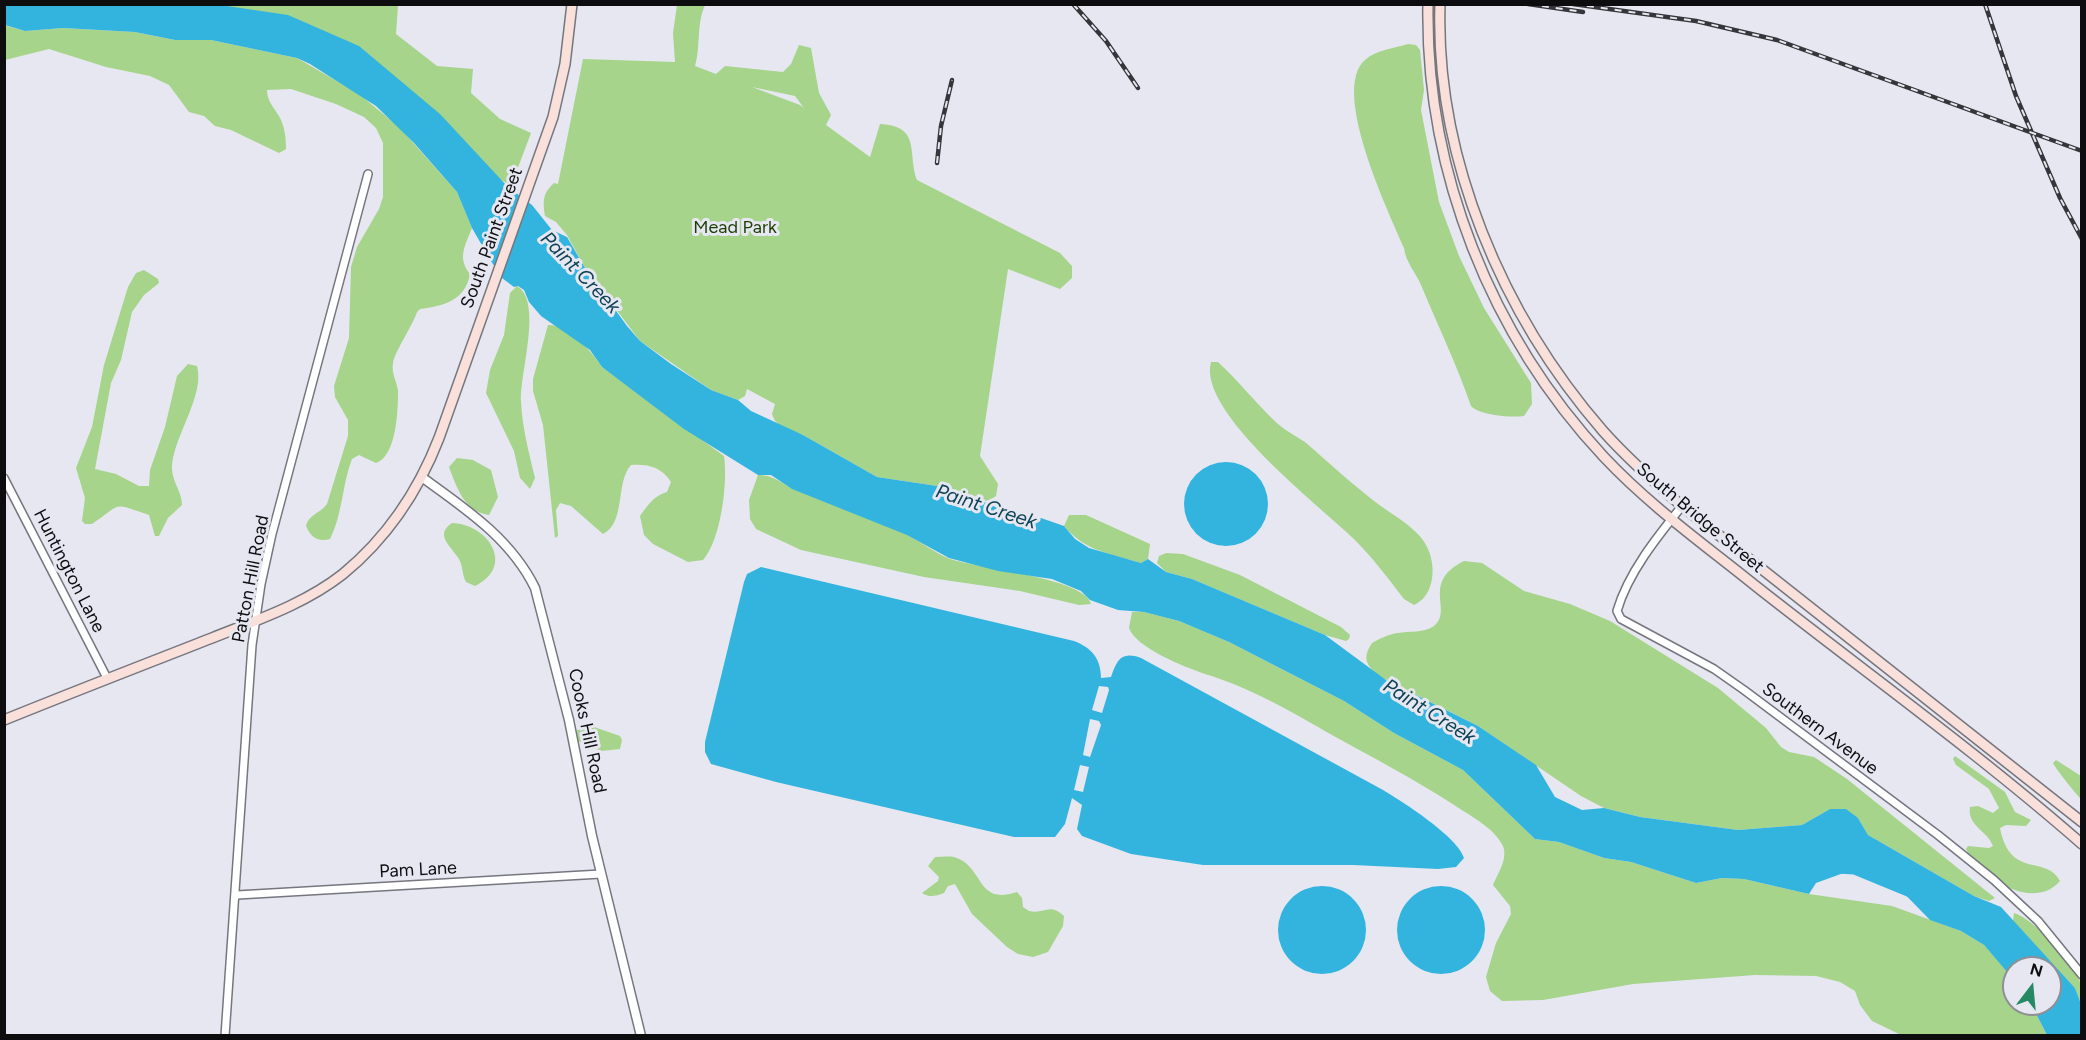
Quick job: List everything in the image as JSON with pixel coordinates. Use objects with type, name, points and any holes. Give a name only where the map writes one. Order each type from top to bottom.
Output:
[{"type":"main road","name":"South Paint Street","points":[[4,720],[283,610],[342,574],[388,530],[423,478],[536,167],[559,93],[568,49],[572,4]]},
{"type":"main road","name":"South Bridge Street","points":[[1428,4],[1431,70],[1447,170],[1474,255],[1504,316],[1542,381],[1570,417],[1604,456],[1671,520],[2082,844]]},
{"type":"main road","name":"South Bridge Street","points":[[1440,4],[1443,72],[1454,134],[1469,190],[1489,247],[1523,318],[1559,376],[1604,432],[1682,506],[2082,822]]},
{"type":"street","name":"Patton Hill Road","points":[[225,1035],[237,895],[252,645],[258,619],[261,584],[368,174]]},
{"type":"street","name":"Huntington Lane","points":[[4,478],[107,678]]},
{"type":"street","name":"Cooks Hill Road","points":[[423,478],[502,539],[527,572],[535,588],[569,720],[601,874],[641,1035]]},
{"type":"street","name":"Southern Avenue","points":[[1682,506],[1647,553],[1620,600],[1617,611],[1622,619],[1714,669],[1938,835],[1994,880],[2038,921],[2082,975]]},
{"type":"street","name":"Pam Lane","points":[[237,895],[601,874]]},
{"type":"green space","points":[[220,5],[398,5],[396,34],[437,66],[473,69],[471,93],[500,119],[531,133],[511,186]]},
{"type":"green space","name":"Mead Park","points":[[677,5],[705,5],[700,20],[695,66],[716,74],[725,66],[783,72],[791,64],[799,45],[811,48],[819,93],[831,115],[826,125],[870,157],[880,124],[902,130],[908,136],[917,180],[1060,253],[1072,266],[1072,278],[1060,289],[1008,269],[980,456],[998,484],[996,496],[983,501],[937,486],[877,477],[803,435],[781,426],[772,414],[775,404],[747,389],[745,396],[738,400],[711,390],[640,341],[585,268],[567,235],[556,222],[545,216],[545,195],[554,183],[558,184],[583,59],[675,62],[673,33]],"holes":[[[752,87],[795,96],[804,108]]]},
{"type":"green space","points":[[4,25],[25,31],[63,28],[135,32],[175,40],[211,40],[297,58],[359,94],[399,127],[457,192],[472,228],[463,257],[470,274],[467,283],[458,296],[452,300],[445,304],[420,309],[417,312],[393,363],[398,391],[397,420],[392,442],[383,459],[376,463],[359,455],[352,459],[338,519],[330,539],[315,538],[306,526],[310,519],[327,504],[348,436],[348,420],[335,397],[334,386],[349,338],[351,267],[357,247],[379,209],[383,197],[383,143],[376,128],[364,117],[336,104],[291,89],[267,90],[268,99],[281,120],[284,130],[286,149],[279,153],[231,130],[215,126],[204,116],[189,112],[169,85],[150,76],[106,67],[49,49],[5,60]]},
{"type":"green space","points":[[1408,44],[1416,45],[1420,50],[1424,90],[1421,110],[1439,202],[1459,256],[1484,308],[1531,383],[1532,404],[1524,416],[1496,415],[1481,412],[1471,406],[1454,361],[1407,258],[1366,152],[1354,97],[1356,75],[1369,57]]},
{"type":"green space","points":[[144,270],[158,279],[159,283],[144,295],[132,312],[121,360],[111,383],[95,469],[116,474],[139,486],[149,486],[150,470],[165,427],[177,376],[188,364],[197,366],[197,389],[174,453],[172,465],[182,505],[168,518],[159,536],[155,536],[149,515],[122,507],[114,508],[92,524],[85,524],[82,521],[85,498],[76,468],[92,427],[104,365],[128,287],[136,273]]},
{"type":"green space","points":[[517,286],[525,294],[529,322],[521,401],[524,430],[535,478],[530,489],[520,478],[514,451],[486,393],[490,370],[504,335],[510,293]]},
{"type":"green space","points":[[548,325],[564,329],[571,334],[586,346],[602,367],[724,456],[724,495],[719,525],[703,560],[688,562],[653,544],[644,535],[640,516],[654,498],[667,492],[671,482],[659,470],[643,465],[631,465],[626,473],[618,512],[610,529],[603,534],[571,506],[560,503],[556,510],[558,536],[555,538],[543,425],[533,391],[533,379]]},
{"type":"green space","points":[[1211,362],[1218,362],[1278,424],[1305,442],[1359,489],[1411,527],[1422,539],[1430,553],[1433,570],[1430,587],[1421,601],[1414,605],[1404,599],[1374,560],[1354,539],[1290,482],[1241,431],[1223,406],[1212,383]]},
{"type":"green space","points":[[457,458],[473,460],[491,470],[498,497],[489,515],[480,513],[467,504],[459,490],[449,467]]},
{"type":"green space","points":[[758,475],[774,478],[796,490],[893,528],[950,559],[1028,575],[1070,587],[1084,595],[1091,604],[1079,605],[1020,591],[924,577],[801,550],[756,529],[750,519],[749,500]]},
{"type":"green space","points":[[1069,515],[1086,515],[1150,544],[1148,559],[1141,563],[1087,545],[1064,526]]},
{"type":"green space","points":[[452,523],[477,530],[492,547],[495,558],[494,568],[487,578],[475,586],[466,582],[459,559],[444,536],[447,527]]},
{"type":"green space","points":[[1166,553],[1183,554],[1240,575],[1341,627],[1350,635],[1349,639],[1346,641],[1325,635],[1192,579],[1166,572],[1157,563],[1159,556]]},
{"type":"green space","points":[[1464,561],[1482,563],[1524,591],[1570,604],[1610,621],[1718,688],[1766,728],[1781,747],[1789,752],[1814,757],[1847,779],[1995,898],[1989,901],[1974,896],[1868,835],[1858,818],[1830,809],[1802,825],[1738,830],[1640,817],[1604,808],[1581,796],[1478,726],[1379,676],[1368,665],[1366,657],[1372,643],[1391,634],[1421,631],[1434,626],[1441,612],[1440,587],[1444,578],[1451,569]]},
{"type":"green space","points":[[1132,612],[1144,612],[1179,621],[1229,642],[1344,701],[1394,733],[1463,770],[1535,839],[1559,842],[1604,858],[1631,862],[1696,883],[1722,878],[1744,879],[1809,894],[1892,906],[1961,931],[1984,945],[2002,965],[2002,1016],[2037,1016],[2047,1035],[1901,1035],[1872,1021],[1860,1005],[1855,991],[1840,982],[1816,976],[1755,975],[1633,984],[1543,1000],[1502,1001],[1490,991],[1486,977],[1496,943],[1511,914],[1510,906],[1493,885],[1502,866],[1503,846],[1487,827],[1422,785],[1286,709],[1238,686],[1162,656],[1141,643],[1129,628]]},
{"type":"green space","points":[[594,727],[620,736],[622,740],[620,749],[601,751],[578,741],[577,730]]},
{"type":"green space","points":[[1955,756],[2005,792],[2015,812],[2031,820],[2026,826],[2006,825],[2000,828],[2005,844],[2020,861],[2054,873],[2060,881],[2049,890],[2036,893],[2008,888],[1983,871],[1973,860],[1966,849],[1968,846],[1989,848],[1993,846],[1971,819],[1970,807],[1978,806],[1993,813],[1999,808],[1989,789],[1956,765],[1953,759]]},
{"type":"green space","points":[[2056,760],[2081,776],[2081,799],[2053,763]]},
{"type":"green space","points":[[935,857],[954,857],[964,862],[981,883],[994,894],[1004,895],[1017,892],[1022,898],[1023,907],[1029,911],[1050,909],[1064,916],[1063,926],[1048,952],[1033,957],[1018,954],[1007,947],[972,914],[955,884],[948,886],[944,893],[938,895],[930,896],[922,893],[938,881],[939,877],[928,866]]},
{"type":"green space","points":[[2014,913],[2023,917],[2054,944],[2078,976],[2082,992],[2081,1004],[2075,988],[2062,974],[2062,956],[2045,956],[2013,921]]},
{"type":"water","points":[[4,5],[220,5],[288,15],[359,46],[440,114],[507,186],[532,205],[552,230],[567,237],[585,268],[640,341],[711,390],[738,400],[751,411],[803,435],[877,477],[937,486],[983,501],[1020,519],[1041,518],[1064,526],[1075,539],[1089,548],[1141,563],[1148,559],[1166,572],[1192,579],[1325,635],[1386,680],[1478,726],[1536,765],[1555,797],[1582,810],[1604,808],[1640,817],[1738,830],[1802,825],[1830,809],[1846,809],[1858,818],[1868,835],[1974,896],[2001,907],[2046,956],[2002,956],[2002,966],[1984,945],[1961,931],[1930,920],[1887,876],[1860,867],[1816,883],[1809,894],[1744,879],[1722,878],[1696,883],[1631,862],[1604,858],[1559,842],[1535,839],[1463,770],[1394,733],[1344,701],[1229,642],[1179,621],[1144,612],[1118,610],[1090,600],[1081,591],[1052,579],[998,571],[949,558],[907,535],[792,489],[771,475],[758,475],[684,429],[602,367],[590,350],[541,316],[529,302],[524,290],[518,286],[514,287],[502,278],[472,228],[457,192],[414,143],[376,106],[310,64],[297,58],[211,40],[175,40],[135,32],[63,28],[25,31],[5,25]]},
{"type":"water","points":[[1226,462],[1249,469],[1261,481],[1268,504],[1261,527],[1249,539],[1226,546],[1203,539],[1191,527],[1184,504],[1191,481],[1203,469]]},
{"type":"water","points":[[761,567],[1074,641],[1086,647],[1094,655],[1101,671],[1101,678],[1111,677],[1115,666],[1124,656],[1141,658],[1383,790],[1441,830],[1452,840],[1464,858],[1456,867],[1438,869],[1353,865],[1203,865],[1131,854],[1082,836],[1077,829],[1082,805],[1072,798],[1065,824],[1055,837],[1014,837],[776,782],[711,764],[705,752],[705,742],[747,574]],"holes":[[[1099,686],[1108,687],[1109,690],[1102,713],[1092,710]],[[1090,719],[1099,721],[1101,725],[1090,757],[1083,755]],[[1080,765],[1089,767],[1083,792],[1074,790]]]},
{"type":"water","points":[[1322,886],[1347,893],[1359,905],[1366,930],[1359,955],[1347,967],[1322,974],[1297,967],[1285,955],[1278,930],[1285,905],[1297,893]]},
{"type":"water","points":[[1441,886],[1466,893],[1478,905],[1485,930],[1478,955],[1466,967],[1441,974],[1416,967],[1404,955],[1397,930],[1404,905],[1416,893]]},
{"type":"water","points":[[2062,974],[2075,988],[2081,1004],[2081,1035],[2047,1035],[2037,1016],[2062,1016]]},
{"type":"waterway","name":"Paint Creek","points":[[1837,866],[1855,867],[1911,890]]},
{"type":"railway","points":[[1073,4],[1106,41],[1138,88]]},
{"type":"railway","points":[[1528,4],[1583,12]]},
{"type":"railway","points":[[1573,4],[1696,21],[1777,40],[2082,151]]},
{"type":"railway","points":[[1985,4],[2016,96],[2060,198],[2082,239]]},
{"type":"railway","points":[[937,163],[941,126],[952,80]]}]
